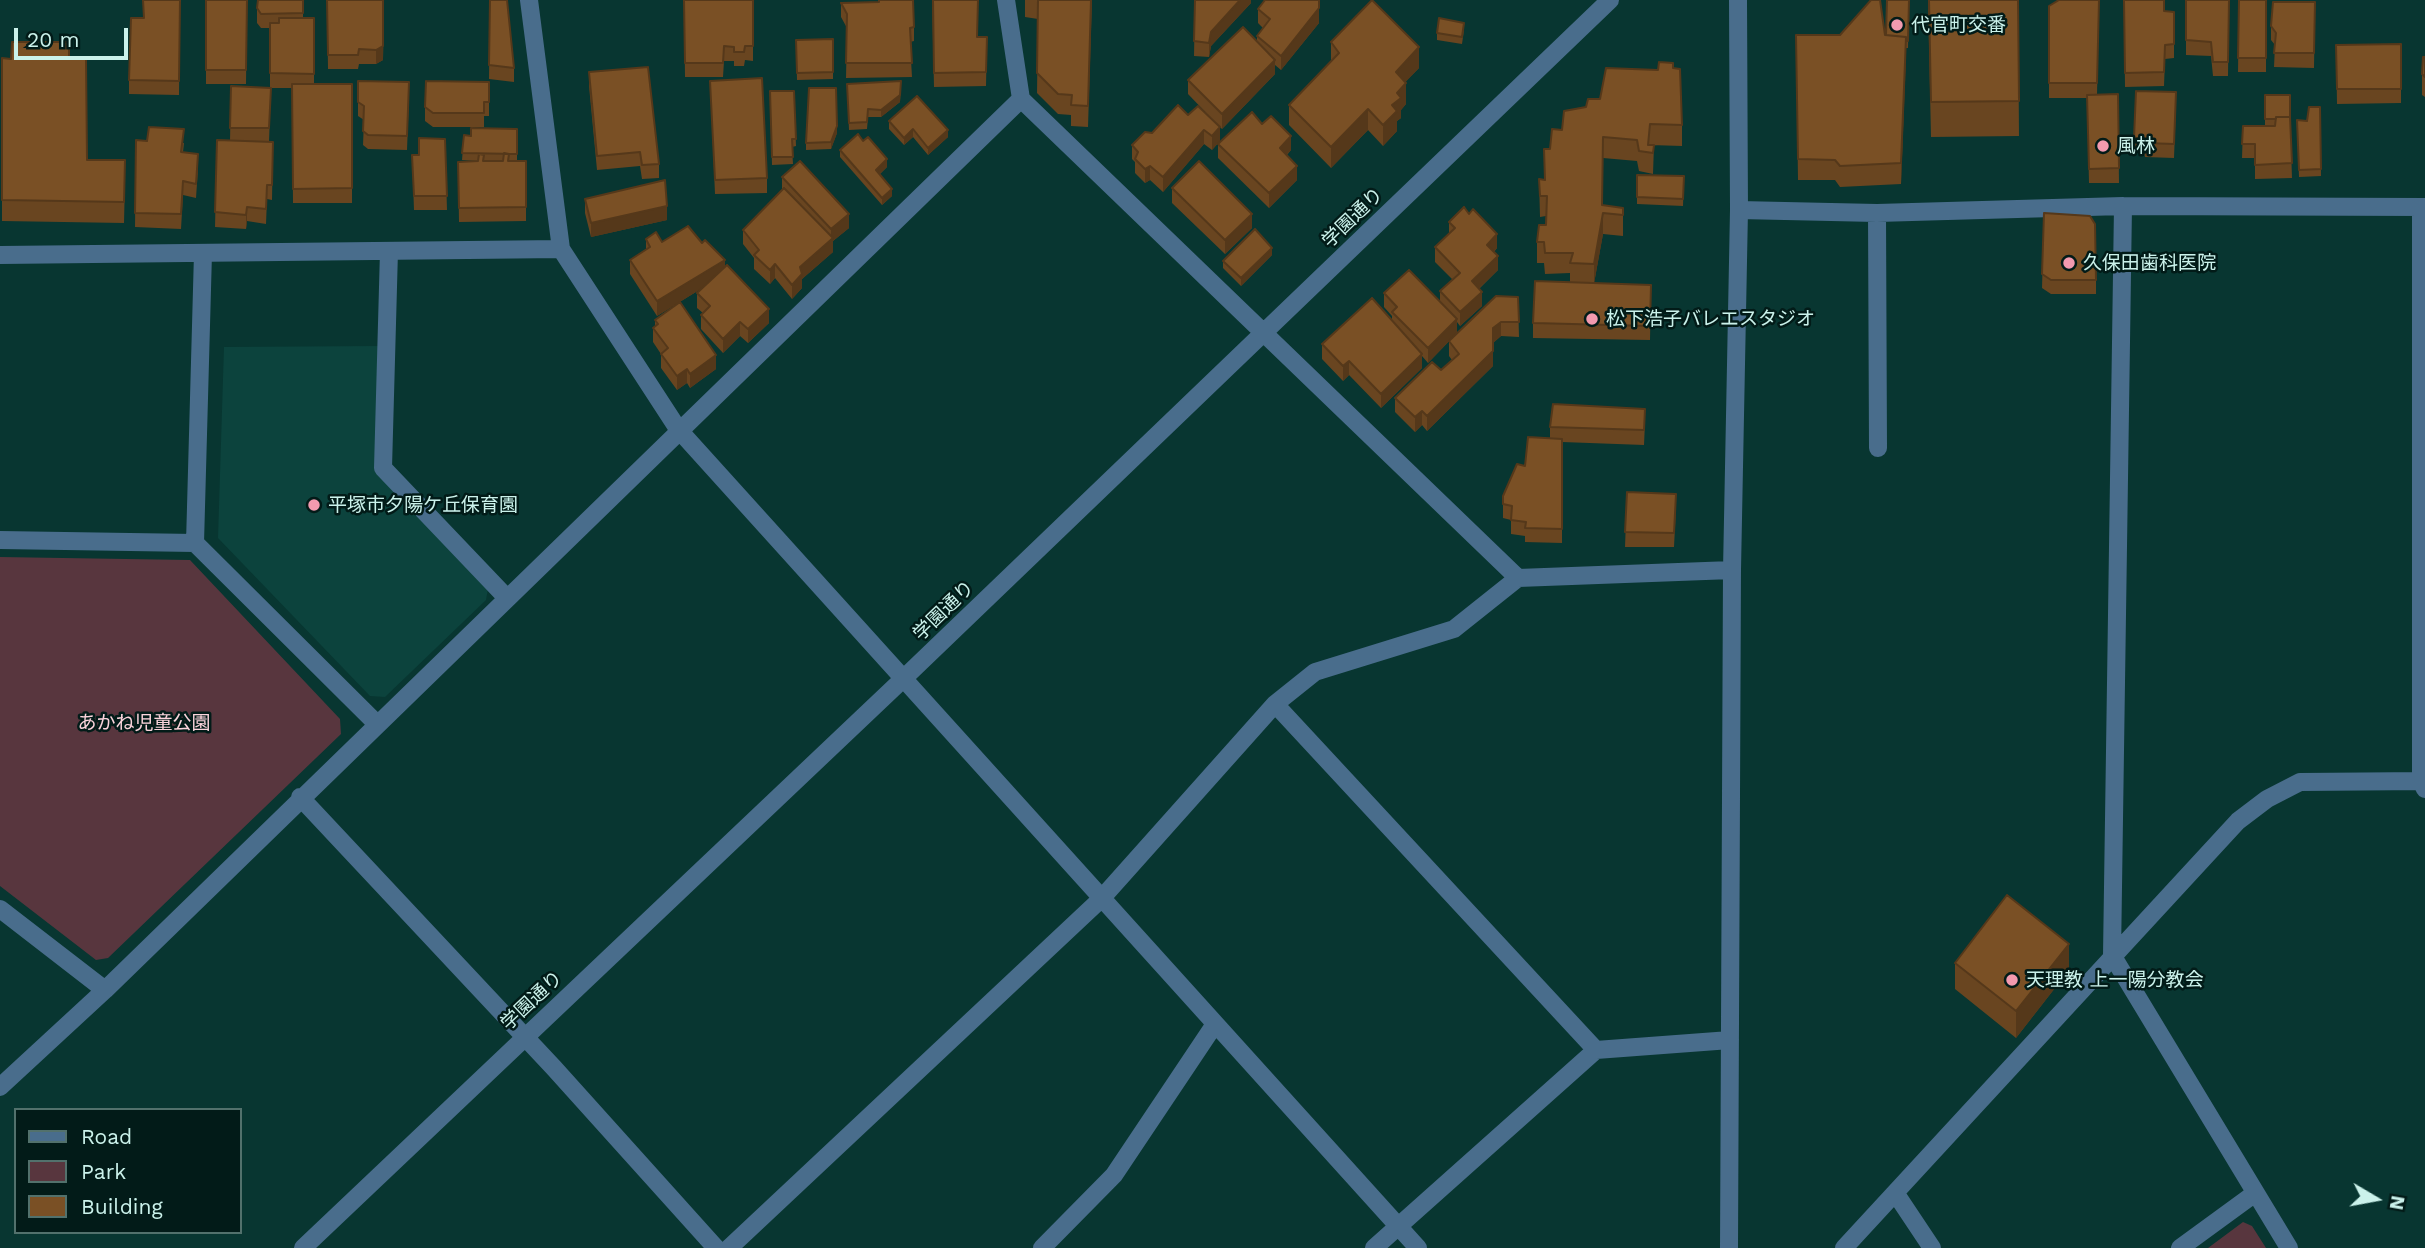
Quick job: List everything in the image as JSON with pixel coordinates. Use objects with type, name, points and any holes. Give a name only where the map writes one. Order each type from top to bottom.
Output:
[{"type":"street","points":[[529,0],[561,249],[678,429],[1418,1248]]},
{"type":"street","points":[[1006,0],[1021,99],[1518,578]]},
{"type":"street","name":"学園通り","points":[[303,1248],[903,679],[1610,0]]},
{"type":"street","points":[[1729,1248],[1732,570],[1739,211],[1738,0]]},
{"type":"street","points":[[0,1087],[105,990],[678,429],[1021,99]]},
{"type":"street","points":[[1739,211],[1877,213],[2123,206],[2423,206],[2424,784],[2300,782],[2267,799],[2238,821],[1844,1248]]},
{"type":"street","points":[[2123,206],[2112,955],[2288,1248]]},
{"type":"street","points":[[1877,213],[1878,448]]},
{"type":"street","points":[[0,255],[561,249]]},
{"type":"street","points":[[389,251],[383,468],[506,597]]},
{"type":"street","points":[[195,543],[203,253]]},
{"type":"street","points":[[0,540],[195,543],[376,723]]},
{"type":"street","points":[[729,1248],[1101,898],[1275,704],[1315,671],[1454,629],[1518,578],[1732,570]]},
{"type":"street","points":[[1275,704],[1596,1050]]},
{"type":"street","points":[[300,797],[525,1037],[716,1248]]},
{"type":"street","points":[[0,909],[105,990]]},
{"type":"street","points":[[1042,1248],[1114,1175],[1215,1024]]},
{"type":"street","points":[[1374,1248],[1596,1050],[1730,1040]]},
{"type":"street","points":[[1896,1194],[1932,1248]]},
{"type":"street","points":[[2180,1248],[2254,1195]]},
{"type":"shaded area","name":"平塚市夕陽ケ丘保育園","points":[[379,346],[378,471],[488,589],[486,600],[385,697],[370,696],[218,538],[224,347]]},
{"type":"green space","name":"あかね児童公園","points":[[0,557],[190,560],[340,719],[341,734],[108,958],[96,960],[0,886]]},
{"type":"green space","points":[[2243,1222],[2252,1226],[2266,1248],[2208,1248]]},
{"type":"building","points":[[143,0],[180,0],[179,81],[129,80],[131,18],[144,18]]},
{"type":"building","points":[[206,0],[247,0],[246,70],[206,70]]},
{"type":"building","points":[[258,0],[303,0],[303,13],[261,14],[257,8]]},
{"type":"building","points":[[327,0],[383,0],[383,46],[376,50],[359,49],[358,55],[328,55]]},
{"type":"building","points":[[490,0],[507,0],[514,68],[489,65]]},
{"type":"building","points":[[684,0],[753,0],[753,46],[745,46],[744,52],[734,52],[734,47],[724,46],[723,63],[685,63]]},
{"type":"building","points":[[913,0],[914,27],[910,28],[912,63],[846,63],[847,14],[841,3]]},
{"type":"building","points":[[933,0],[978,0],[977,37],[987,37],[986,72],[934,73]]},
{"type":"building","points":[[1038,0],[1091,0],[1088,106],[1071,105],[1072,95],[1058,94],[1037,73]]},
{"type":"building","points":[[1195,0],[1240,0],[1211,32],[1209,43],[1194,41]]},
{"type":"building","points":[[1265,0],[1319,0],[1319,8],[1281,56],[1257,36],[1270,19],[1258,9]]},
{"type":"building","points":[[1372,0],[1419,47],[1396,72],[1406,83],[1397,93],[1401,98],[1392,105],[1397,111],[1383,125],[1368,109],[1331,147],[1289,105],[1339,53],[1331,42]]},
{"type":"building","points":[[1871,0],[1880,0],[1885,35],[1906,37],[1901,163],[1840,166],[1835,160],[1798,159],[1796,35],[1840,35]]},
{"type":"building","name":"代官町交番","points":[[1887,0],[1909,0],[1908,41],[1906,37],[1886,35]]},
{"type":"building","points":[[1929,0],[2018,0],[2019,101],[1931,102]]},
{"type":"building","points":[[2059,0],[2099,0],[2097,83],[2049,83],[2049,6]]},
{"type":"building","points":[[2124,0],[2164,0],[2164,11],[2174,12],[2174,44],[2165,45],[2164,72],[2125,73]]},
{"type":"building","points":[[2186,0],[2229,0],[2228,62],[2213,62],[2211,42],[2186,40]]},
{"type":"building","points":[[2239,0],[2266,0],[2266,58],[2238,58]]},
{"type":"building","points":[[2273,2],[2315,2],[2314,53],[2274,53],[2276,33],[2271,26]]},
{"type":"building","points":[[279,18],[314,18],[314,74],[270,73],[270,23],[279,23]]},
{"type":"building","points":[[1439,18],[1464,23],[1462,37],[1437,33]]},
{"type":"building","points":[[1243,27],[1275,60],[1222,114],[1188,80]]},
{"type":"building","points":[[833,39],[833,72],[797,73],[796,40]]},
{"type":"building","points":[[12,42],[69,42],[69,59],[86,59],[87,160],[125,160],[124,202],[2,200],[2,58],[11,59]]},
{"type":"building","points":[[2401,44],[2401,89],[2337,89],[2336,45]]},
{"type":"building","points":[[2425,57],[2425,77],[2422,74]]},
{"type":"building","points":[[1659,62],[1673,63],[1673,68],[1680,69],[1682,125],[1650,124],[1648,145],[1654,145],[1653,153],[1639,151],[1637,140],[1603,137],[1602,205],[1623,208],[1623,215],[1603,213],[1594,264],[1570,263],[1573,253],[1545,253],[1544,242],[1537,242],[1539,225],[1546,225],[1547,196],[1540,196],[1539,179],[1545,180],[1544,149],[1550,149],[1552,129],[1562,130],[1564,111],[1586,107],[1588,99],[1600,99],[1606,68],[1658,70]]},
{"type":"building","points":[[648,67],[659,164],[642,165],[640,152],[597,156],[589,72]]},
{"type":"building","points":[[762,78],[767,178],[715,180],[710,81]]},
{"type":"building","points":[[358,81],[409,82],[407,136],[368,135],[363,131],[364,106],[358,102]]},
{"type":"building","points":[[426,81],[489,82],[489,102],[484,102],[484,113],[433,113],[425,107]]},
{"type":"building","points":[[901,81],[900,95],[881,110],[868,109],[867,122],[849,123],[847,84]]},
{"type":"building","points":[[292,84],[352,84],[352,188],[293,189]]},
{"type":"building","points":[[231,86],[271,88],[269,128],[230,128]]},
{"type":"building","points":[[809,88],[836,88],[837,126],[831,142],[806,143]]},
{"type":"building","points":[[770,91],[794,91],[796,139],[792,139],[793,157],[772,157]]},
{"type":"building","points":[[2136,91],[2176,92],[2174,144],[2145,143],[2144,138],[2134,138]]},
{"type":"building","name":"風林","points":[[2118,94],[2119,168],[2089,169],[2087,95]]},
{"type":"building","points":[[2265,95],[2290,95],[2290,117],[2265,119]]},
{"type":"building","points":[[917,96],[948,130],[928,148],[913,129],[904,138],[889,121]]},
{"type":"building","points":[[1178,105],[1188,115],[1198,106],[1220,127],[1212,136],[1204,130],[1163,177],[1150,166],[1145,169],[1135,159],[1138,152],[1132,145],[1145,132],[1152,133]]},
{"type":"building","points":[[2309,107],[2320,107],[2321,169],[2299,170],[2297,120],[2307,121]]},
{"type":"building","points":[[1252,112],[1262,124],[1271,116],[1291,136],[1280,148],[1297,166],[1269,193],[1218,144]]},
{"type":"building","points":[[2276,117],[2290,117],[2292,163],[2255,165],[2255,144],[2242,144],[2243,126],[2275,126]]},
{"type":"building","points":[[149,127],[184,129],[181,152],[198,154],[196,184],[183,181],[181,214],[135,213],[136,140],[147,141]]},
{"type":"building","points":[[471,128],[517,129],[517,154],[462,153],[464,135],[471,136]]},
{"type":"building","points":[[858,134],[863,141],[868,137],[887,159],[876,170],[892,189],[882,198],[840,150]]},
{"type":"building","points":[[419,138],[445,139],[447,196],[414,196],[412,155],[419,155]]},
{"type":"building","points":[[217,140],[273,142],[272,185],[267,185],[266,209],[247,207],[246,215],[215,212]]},
{"type":"building","points":[[504,153],[509,154],[508,161],[526,161],[526,207],[459,208],[458,162],[478,161],[479,154],[484,155],[483,161],[503,161]]},
{"type":"building","points":[[800,161],[849,214],[831,229],[782,177]]},
{"type":"building","points":[[1199,161],[1252,214],[1225,240],[1172,188]]},
{"type":"building","points":[[1637,175],[1684,176],[1683,199],[1637,197]]},
{"type":"building","points":[[665,180],[667,206],[591,223],[585,199]]},
{"type":"building","points":[[784,188],[833,238],[800,267],[802,274],[792,285],[775,264],[770,270],[754,255],[759,250],[743,230]]},
{"type":"building","points":[[1464,207],[1469,214],[1473,209],[1497,234],[1487,245],[1498,256],[1472,281],[1482,292],[1460,312],[1440,291],[1460,273],[1435,247],[1455,228],[1449,222]]},
{"type":"building","name":"久保田歯科医院","points":[[2044,213],[2090,216],[2095,224],[2096,280],[2051,280],[2042,274]]},
{"type":"building","points":[[688,226],[702,243],[705,240],[725,260],[657,301],[630,260],[650,247],[646,239],[656,232],[662,242]]},
{"type":"building","points":[[1255,229],[1272,248],[1241,278],[1223,261]]},
{"type":"building","points":[[727,265],[769,309],[748,329],[740,322],[723,339],[701,315],[710,306],[697,293]]},
{"type":"building","points":[[1409,270],[1457,319],[1428,348],[1392,312],[1397,307],[1384,293]]},
{"type":"building","name":"松下浩子バレエスタジオ","points":[[1535,281],[1651,285],[1650,326],[1533,323]]},
{"type":"building","points":[[1496,296],[1518,297],[1519,322],[1501,322],[1493,328],[1493,351],[1427,416],[1422,411],[1415,417],[1395,398],[1432,362],[1441,370],[1459,354],[1449,341]]},
{"type":"building","points":[[1372,298],[1422,354],[1381,394],[1349,361],[1343,366],[1322,344]]},
{"type":"building","points":[[680,302],[716,355],[690,374],[687,369],[677,376],[661,354],[668,348],[653,328],[658,324],[655,320]]},
{"type":"building","points":[[1553,404],[1645,409],[1644,430],[1550,427]]},
{"type":"building","points":[[1528,437],[1562,439],[1562,529],[1525,528],[1526,522],[1511,520],[1512,506],[1503,504],[1503,496],[1517,464],[1525,466]]},
{"type":"building","points":[[1627,492],[1676,494],[1674,533],[1625,532]]},
{"type":"building","points":[[2007,895],[2069,944],[2016,1011],[1955,963]]},
{"type":"place","name":"代官町交番","points":[[1897,25]]},
{"type":"place","name":"風林","points":[[2103,146]]},
{"type":"place","name":"久保田歯科医院","points":[[2069,263]]},
{"type":"place","name":"松下浩子バレエスタジオ","points":[[1592,319]]},
{"type":"place","name":"平塚市夕陽ケ丘保育園","points":[[314,505]]},
{"type":"place","name":"天理教 上一陽分教会","points":[[2012,980]]}]
